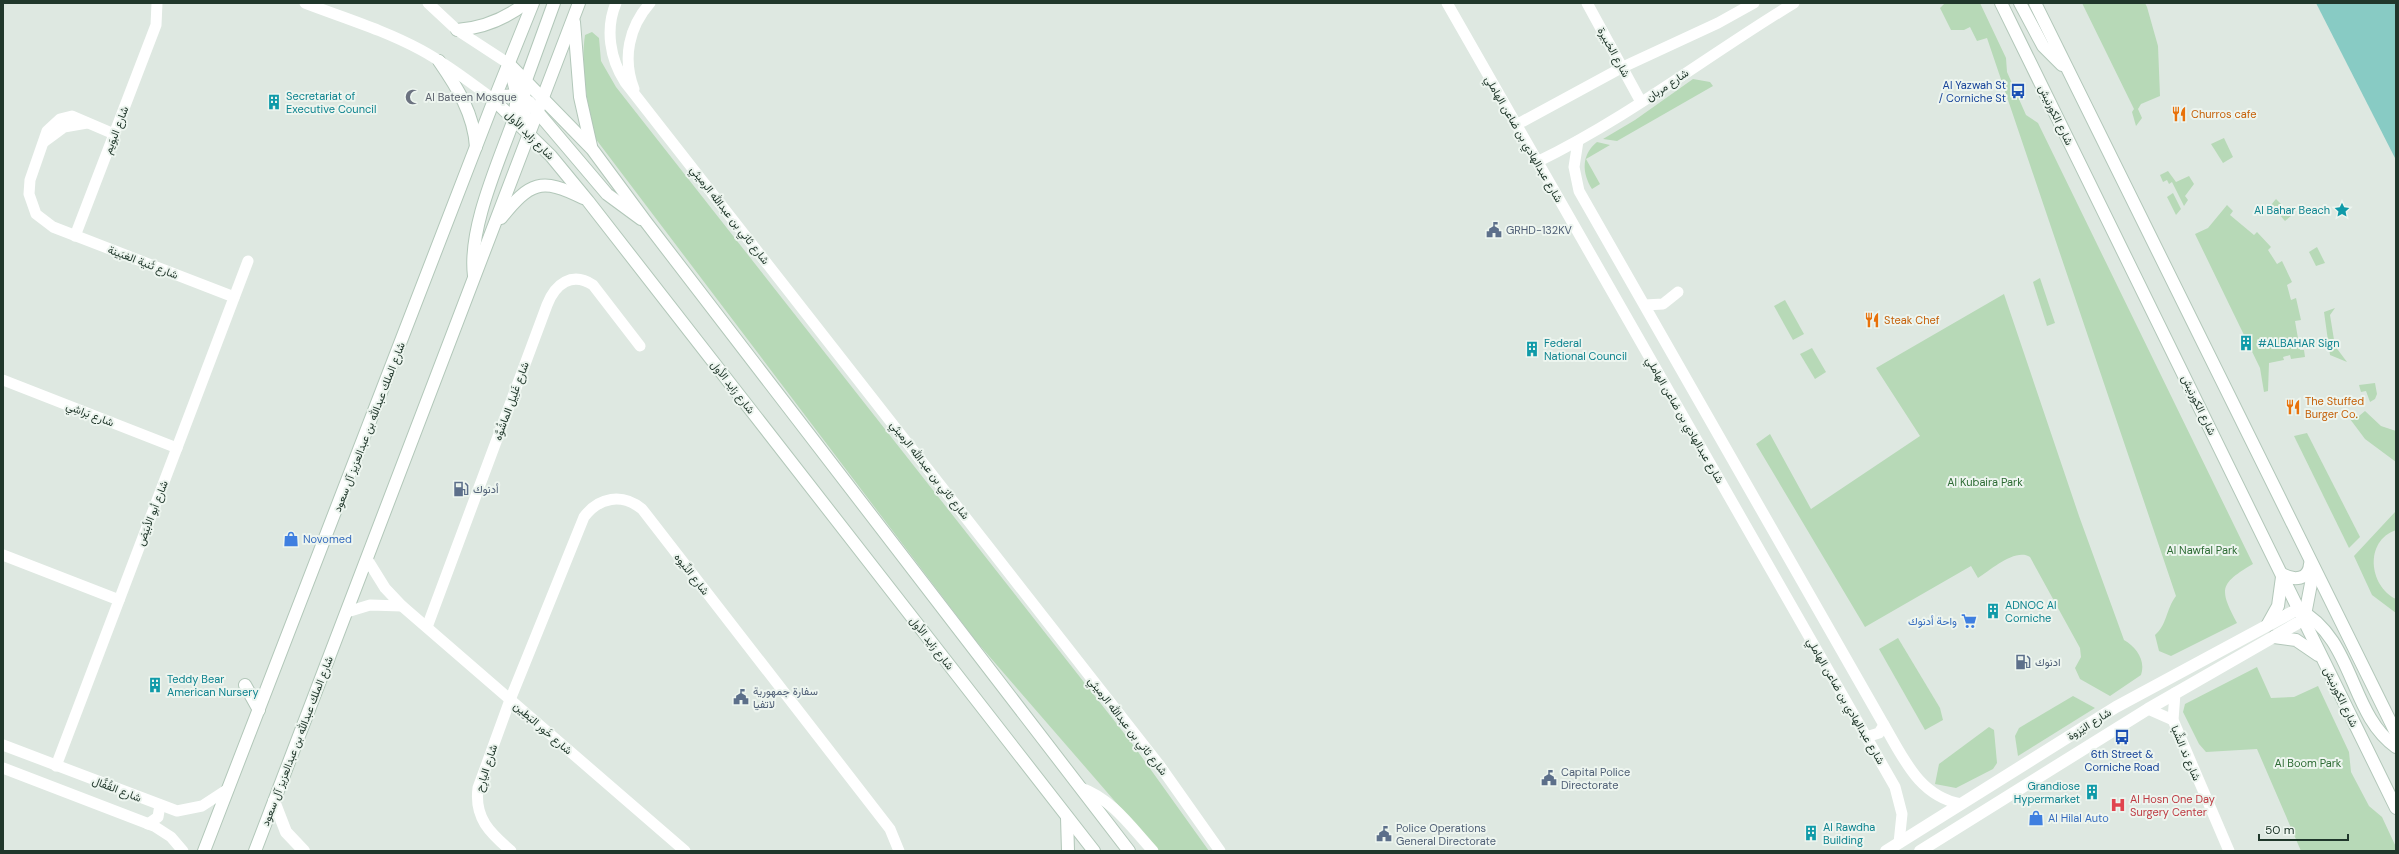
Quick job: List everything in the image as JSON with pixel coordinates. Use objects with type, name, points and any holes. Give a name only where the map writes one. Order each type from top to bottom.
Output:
[{"type":"main road","points":[[457,30],[479,27],[504,18],[526,3]]},
{"type":"main road","name":"شارع الملك عبدالله بن عبدالعزيز آل سعود","points":[[204,851],[476,150],[494,100],[533,3]]},
{"type":"main road","points":[[474,279],[472,257],[475,235],[514,119],[520,96],[554,3]]},
{"type":"main road","name":"شارع الملك عبدالله بن عبدالعزيز آل سعود","points":[[254,851],[544,99],[579,3]]},
{"type":"main road","name":"شارع الكورنيش","points":[[2001,3],[2302,614],[2321,658],[2396,808]]},
{"type":"main road","points":[[2020,3],[2043,46],[2066,68]]},
{"type":"main road","points":[[2035,3],[2396,733]]},
{"type":"main road","points":[[574,14],[580,97],[592,149]]},
{"type":"main road","points":[[439,60],[466,107],[474,131],[476,150]]},
{"type":"main road","points":[[509,64],[592,149],[646,222],[1129,851]]},
{"type":"main road","points":[[509,64],[520,96],[530,135]]},
{"type":"main road","points":[[494,100],[505,95],[520,96],[539,111],[603,190],[625,209],[646,222]]},
{"type":"main road","name":"شارع زايد الأول","points":[[494,100],[551,156],[588,201],[1094,851]]},
{"type":"main road","points":[[494,228],[520,196],[534,188],[557,186],[588,201]]},
{"type":"main road","points":[[2268,624],[2278,606],[2282,574],[2290,579],[2302,578],[2308,572],[2312,564]]},
{"type":"main road","points":[[2312,564],[2302,614],[2320,624],[2334,641],[2376,728],[2396,747]]},
{"type":"main road","name":"شارع اليَزوة","points":[[1886,851],[2116,707],[2268,624],[2302,614]]},
{"type":"main road","name":"شارع اليَزوة","points":[[1920,851],[2175,693],[2274,637],[2302,614]]},
{"type":"main road","points":[[2274,637],[2296,640],[2314,651],[2321,658]]},
{"type":"main road","points":[[245,685],[259,710]]},
{"type":"main road","points":[[274,801],[286,832],[304,851]]},
{"type":"main road","points":[[1965,802],[1977,815]]},
{"type":"main road","points":[[1067,817],[1068,851]]},
{"type":"street","name":"شارع البوَيم","points":[[156,25],[157,3]]},
{"type":"street","name":"شارع البوَيم","points":[[75,236],[156,25],[163,14],[164,3]]},
{"type":"street","points":[[428,3],[457,30],[509,64]]},
{"type":"street","name":"شارع ثاني بن عبدالله الرميثي","points":[[616,3],[610,29],[613,58],[621,76],[1160,766],[1220,851]]},
{"type":"street","name":"شارع ثاني بن عبدالله الرميثي","points":[[635,93],[629,72],[630,38],[638,19],[650,3]]},
{"type":"street","name":"شارع عبدالهادي بن ضاعن الهاملي","points":[[1447,3],[1866,737],[1898,796],[1902,824],[1899,843]]},
{"type":"street","name":"شارع الخبيرة","points":[[1587,3],[1641,102]]},
{"type":"street","points":[[1516,125],[1623,67],[1718,23],[1754,3]]},
{"type":"street","name":"شارع مربان","points":[[1537,162],[1578,141],[1641,102],[1741,35],[1794,3]]},
{"type":"street","name":"شارع زايد الأول","points":[[310,4],[385,32],[439,60],[494,100]]},
{"type":"street","name":"شارع ثَنية الغبَينة","points":[[114,134],[87,124],[77,118],[60,118],[47,130],[45,142],[23,198],[26,211],[34,221],[234,297]]},
{"type":"street","name":"شارع عبدالهادي بن ضاعن الهاملي","points":[[1578,141],[1574,167],[1579,191],[1884,725],[1913,774],[1921,784],[1938,796],[1965,802]]},
{"type":"street","name":"شارع أبو الأبيَض","points":[[56,766],[248,261]]},
{"type":"street","name":"شارع غَلِيل الماشُوَّه","points":[[427,627],[546,305],[555,288],[572,279],[583,280],[593,285],[640,346]]},
{"type":"street","points":[[1645,306],[1663,304],[1678,292]]},
{"type":"street","name":"شارع بَراشِي","points":[[3,380],[177,448]]},
{"type":"street","name":"شارع النِّيوه","points":[[510,700],[584,517],[594,506],[607,500],[629,501],[642,509],[890,829],[900,851]]},
{"type":"street","points":[[3,555],[119,600]]},
{"type":"street","name":"شارع خَور البَطِين","points":[[367,559],[382,583],[402,606],[685,851]]},
{"type":"street","points":[[347,612],[378,604],[402,606]]},
{"type":"street","name":"شارع ند الشِّبا","points":[[2175,693],[2172,720],[2229,851]]},
{"type":"street","name":"شارع اليارِح","points":[[510,700],[478,788],[477,804],[485,826],[511,851]]},
{"type":"street","name":"شارع ند الشِّبا","points":[[2148,710],[2172,720]]},
{"type":"street","points":[[1866,737],[1875,735],[1884,725]]},
{"type":"street","name":"شارع القُفَّال","points":[[3,745],[177,811],[196,809],[228,789]]},
{"type":"street","name":"شارع القُفَّال","points":[[3,768],[148,824],[171,837],[183,851]]},
{"type":"street","points":[[1081,788],[1096,794],[1113,807],[1153,851]]},
{"type":"street","points":[[148,824],[158,817],[160,805]]},
{"type":"green space","name":"Al Nawfal Park","points":[[1945,3],[1980,3],[2006,58],[2007,72],[2026,115],[2038,123],[2253,564],[2228,582],[2226,588],[2225,595],[2227,602],[2237,623],[2171,656],[2159,651],[2155,635],[2162,627],[2170,606],[2176,596],[1987,38],[1977,41],[1970,27],[1964,30],[1951,30],[1940,8]]},
{"type":"green space","points":[[2082,3],[2145,3],[2147,7],[2158,46],[2160,96],[2141,104],[2138,109],[2142,118],[2136,126],[2132,112],[2134,109]]},
{"type":"green space","points":[[592,32],[599,38],[601,61],[616,87],[1131,742],[1209,851],[1158,851],[976,641],[595,138],[587,100],[583,61],[585,35]]},
{"type":"green space","points":[[1693,79],[1710,82],[1713,86],[1617,141],[1603,139],[1635,120]]},
{"type":"green space","points":[[2224,138],[2233,157],[2223,163],[2211,144]]},
{"type":"green space","points":[[1597,142],[1610,145],[1586,159],[1600,184],[1592,189],[1586,177],[1585,164],[1586,158],[1588,153]]},
{"type":"green space","points":[[2168,171],[2176,182],[2189,176],[2194,184],[2185,196],[2188,200],[2184,206],[2172,182],[2169,184],[2167,180],[2163,182],[2160,175]]},
{"type":"green space","points":[[2173,193],[2181,209],[2176,215],[2167,197]]},
{"type":"green space","points":[[2276,199],[2292,215],[2285,221],[2271,205]]},
{"type":"green space","points":[[2227,205],[2233,211],[2230,215],[2254,235],[2257,232],[2271,247],[2268,250],[2277,264],[2282,261],[2292,282],[2287,285],[2291,300],[2296,298],[2301,320],[2295,321],[2300,350],[2304,350],[2305,357],[2291,359],[2290,355],[2283,357],[2284,360],[2269,363],[2268,391],[2264,392],[2260,368],[2195,234],[2208,228]]},
{"type":"green space","points":[[2317,247],[2325,263],[2316,266],[2309,252]]},
{"type":"green space","points":[[2040,278],[2055,323],[2047,326],[2033,282]]},
{"type":"green space","name":"Al Kubaira Park","points":[[2004,294],[2079,516],[2124,640],[2136,650],[2141,659],[2141,675],[2110,696],[2080,679],[2075,668],[2081,657],[2080,648],[2030,557],[2024,555],[2017,555],[2003,561],[1978,578],[1971,566],[1865,627],[1756,444],[1770,434],[1811,509],[1920,436],[1876,368]]},
{"type":"green space","points":[[1785,300],[1804,334],[1793,340],[1774,306]]},
{"type":"green space","points":[[2335,308],[2330,315],[2335,346],[2347,362],[2330,355],[2324,312]]},
{"type":"green space","points":[[1812,348],[1826,372],[1815,379],[1800,354]]},
{"type":"green space","points":[[2375,383],[2377,394],[2375,399],[2370,402],[2366,391],[2361,392],[2359,385]]},
{"type":"green space","points":[[2365,411],[2381,426],[2396,431],[2396,462],[2365,439],[2347,415],[2359,416]]},
{"type":"green space","points":[[2307,433],[2360,537],[2349,548],[2294,436]]},
{"type":"green space","points":[[2395,512],[2396,530],[2386,536],[2379,544],[2375,553],[2374,564],[2380,584],[2387,593],[2396,599],[2396,613],[2372,595],[2354,556]]},
{"type":"green space","points":[[1898,638],[1940,708],[1943,720],[1925,730],[1879,649]]},
{"type":"green space","name":"Al Boom Park","points":[[2257,667],[2271,698],[2294,697],[2318,686],[2349,752],[2351,772],[2369,806],[2382,817],[2396,847],[2396,851],[2301,851],[2257,749],[2206,752],[2199,744],[2183,712],[2185,704]]},
{"type":"green space","points":[[2073,696],[2095,708],[2018,756],[2015,736],[2019,728]]},
{"type":"green space","points":[[1989,727],[1994,730],[1997,763],[1993,769],[1956,788],[1935,784],[1939,764]]},
{"type":"water","points":[[2316,3],[2396,3],[2396,160]]},
{"type":"place","name":"Al Yazwah St / Corniche St","points":[[2018,91]]},
{"type":"place","name":"Al Bateen Mosque","points":[[413,97]]},
{"type":"place","name":"Secretariat of Executive Council","points":[[274,102]]},
{"type":"place","name":"Churros cafe","points":[[2179,114]]},
{"type":"place","name":"Al Bahar Beach","points":[[2342,210]]},
{"type":"place","name":"GRHD-132KV","points":[[1494,230]]},
{"type":"place","name":"Steak Chef","points":[[1872,320]]},
{"type":"place","name":"#ALBAHAR Sign","points":[[2246,343]]},
{"type":"place","name":"Federal National Council","points":[[1532,349]]},
{"type":"place","name":"The Stuffed Burger Co.","points":[[2293,407]]},
{"type":"place","name":"أدنوك","points":[[461,489]]},
{"type":"place","name":"Novomed","points":[[291,539]]},
{"type":"place","name":"ADNOC Al Corniche","points":[[1993,611]]},
{"type":"place","name":"واحة أدنوك","points":[[1969,621]]},
{"type":"place","name":"ادنوك","points":[[2023,662]]},
{"type":"place","name":"Teddy Bear American Nursery","points":[[155,685]]},
{"type":"place","name":"سفارة جمهورية لاتفيا","points":[[741,697]]},
{"type":"place","name":"6th Street & Corniche Road","points":[[2122,737]]},
{"type":"place","name":"Capital Police Directorate","points":[[1549,778]]},
{"type":"place","name":"Grandiose Hypermarket","points":[[2092,792]]},
{"type":"place","name":"Al Hosn One Day Surgery Center","points":[[2118,805]]},
{"type":"place","name":"Al Hilal Auto","points":[[2036,818]]},
{"type":"place","name":"Al Rawdha Building","points":[[1811,833]]},
{"type":"place","name":"Police Operations General Directorate","points":[[1384,834]]}]
